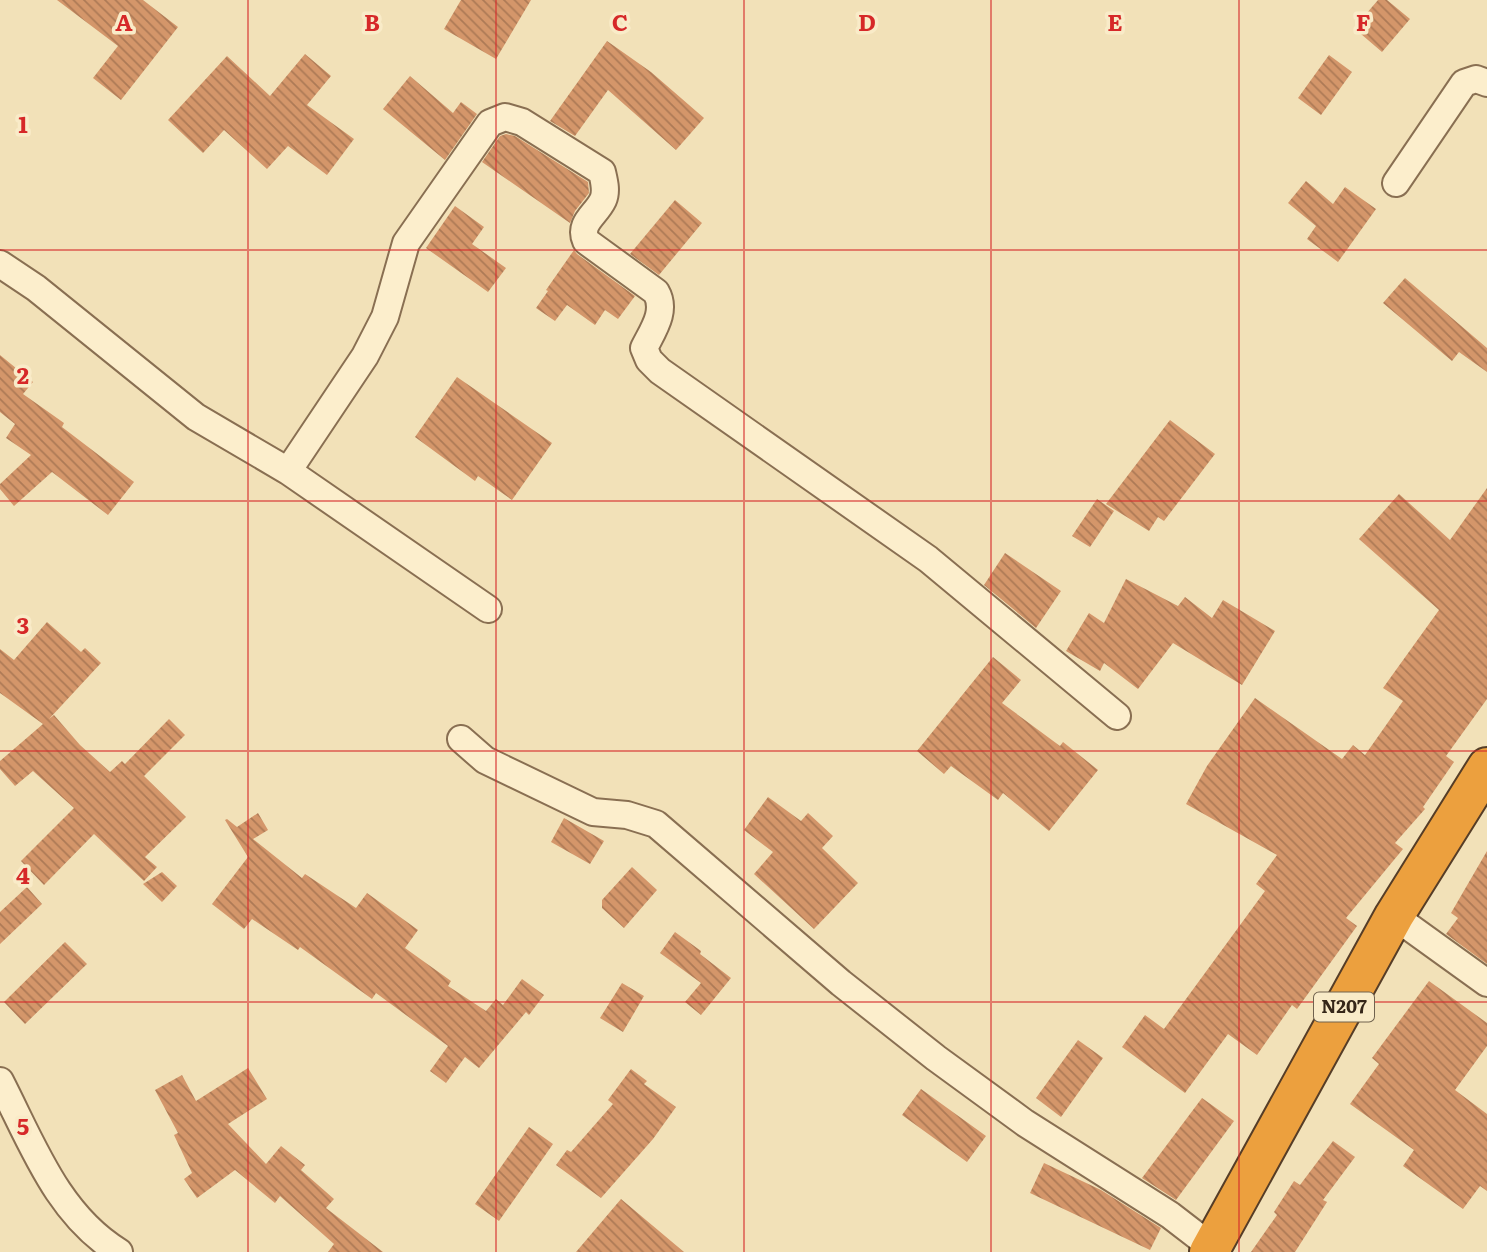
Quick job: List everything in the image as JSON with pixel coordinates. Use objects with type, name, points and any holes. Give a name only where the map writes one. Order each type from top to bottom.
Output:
[{"type":"highway","name":"N207","points":[[1213,1250],[1394,916],[1487,766]]},
{"type":"street","points":[[1396,183],[1464,83],[1476,79],[1487,83]]},
{"type":"street","points":[[288,471],[365,356],[385,317],[406,243],[490,123],[505,117],[522,122],[602,172],[604,199],[584,226],[583,234],[586,241],[656,292],[661,300],[657,321],[644,348],[654,366],[928,559],[1117,716]]},
{"type":"street","points":[[0,264],[36,288],[196,417],[288,471],[488,609]]},
{"type":"street","points":[[461,739],[485,760],[593,812],[627,815],[656,824],[841,983],[936,1058],[1025,1122],[1170,1215],[1213,1250]]},
{"type":"street","points":[[1394,916],[1487,982]]},
{"type":"street","points":[[0,1081],[54,1186],[73,1213],[102,1242],[119,1252]]},
{"type":"building","points":[[57,0],[143,0],[178,27],[121,100],[93,78],[118,46]]},
{"type":"building","points":[[461,0],[531,0],[496,59],[444,29]]},
{"type":"building","points":[[1378,0],[1387,0],[1410,19],[1382,52],[1354,28]]},
{"type":"building","points":[[607,41],[651,72],[704,118],[676,150],[608,90],[575,136],[550,121]]},
{"type":"building","points":[[305,54],[331,76],[307,105],[354,139],[327,175],[288,146],[267,169],[224,130],[203,153],[168,120],[227,56],[270,96]]},
{"type":"building","points":[[1329,55],[1352,72],[1321,115],[1298,98]]},
{"type":"building","points":[[410,76],[453,113],[461,102],[477,114],[445,160],[383,109]]},
{"type":"building","points":[[500,136],[515,136],[588,182],[589,193],[575,211],[570,223],[482,162]]},
{"type":"building","points":[[1306,181],[1333,204],[1345,187],[1376,209],[1338,262],[1307,239],[1316,226],[1288,203]]},
{"type":"building","points":[[675,200],[702,223],[659,275],[630,254]]},
{"type":"building","points":[[455,206],[484,227],[472,244],[506,268],[488,292],[426,248]]},
{"type":"building","points":[[574,250],[635,296],[618,319],[605,310],[595,325],[567,305],[555,321],[536,308]]},
{"type":"building","points":[[1405,278],[1487,348],[1487,372],[1459,352],[1452,361],[1383,303]]},
{"type":"building","points":[[0,355],[33,382],[23,394],[64,423],[62,427],[134,482],[108,515],[52,472],[14,506],[0,489],[0,484],[31,455],[6,438],[15,424],[0,412]]},
{"type":"building","points":[[457,377],[552,443],[512,500],[478,476],[475,481],[415,437]]},
{"type":"building","points":[[1170,420],[1215,454],[1164,521],[1158,517],[1149,531],[1106,504]]},
{"type":"building","points":[[1487,488],[1487,699],[1446,756],[1454,762],[1423,807],[1425,809],[1395,843],[1403,849],[1346,918],[1357,926],[1297,1009],[1292,1005],[1257,1055],[1228,1034],[1185,1093],[1122,1047],[1145,1015],[1164,1029],[1265,891],[1256,884],[1277,855],[1186,804],[1207,766],[1255,698],[1342,759],[1353,745],[1365,755],[1403,701],[1383,688],[1439,610],[1359,539],[1399,494],[1450,540]]},
{"type":"building","points":[[1097,499],[1114,511],[1090,547],[1072,536]]},
{"type":"building","points":[[1005,553],[1061,591],[1036,628],[984,585]]},
{"type":"building","points":[[1126,579],[1178,606],[1185,597],[1212,618],[1223,600],[1275,631],[1242,685],[1173,643],[1138,689],[1104,663],[1100,671],[1066,651],[1089,613],[1104,623]]},
{"type":"building","points":[[47,622],[81,652],[85,648],[101,663],[49,719],[54,715],[80,745],[110,772],[122,761],[125,764],[169,719],[185,735],[144,776],[186,817],[145,857],[157,867],[144,881],[94,834],[44,885],[21,861],[74,808],[33,771],[15,786],[0,769],[0,761],[43,724],[0,693],[0,649],[14,660]]},
{"type":"building","points":[[993,657],[1021,680],[1002,703],[1060,746],[1063,742],[1098,770],[1049,831],[1003,793],[998,800],[951,766],[944,774],[917,751]]},
{"type":"building","points":[[768,797],[801,821],[808,813],[833,836],[822,848],[858,883],[814,929],[754,874],[773,852],[744,830]]},
{"type":"building","points":[[258,813],[268,830],[253,839],[302,878],[305,874],[356,908],[367,893],[418,930],[405,948],[451,981],[448,986],[486,1011],[496,999],[503,1005],[522,979],[544,995],[529,1015],[526,1012],[479,1068],[465,1057],[446,1083],[430,1071],[448,1046],[376,993],[372,999],[300,947],[298,950],[252,919],[244,929],[212,904],[248,857],[225,820],[237,827]]},
{"type":"building","points":[[564,818],[604,841],[590,864],[551,842]]},
{"type":"building","points":[[1487,851],[1487,964],[1446,934],[1458,918],[1451,913]]},
{"type":"building","points":[[632,867],[657,890],[624,928],[602,908],[602,900]]},
{"type":"building","points":[[162,872],[177,886],[162,902],[143,884]]},
{"type":"building","points":[[27,887],[42,904],[0,944],[0,912]]},
{"type":"building","points":[[675,932],[731,978],[701,1015],[685,1002],[701,983],[660,953]]},
{"type":"building","points":[[65,942],[87,964],[25,1024],[4,1002]]},
{"type":"building","points":[[1429,981],[1487,1023],[1487,1046],[1455,1090],[1487,1114],[1487,1191],[1480,1186],[1463,1209],[1403,1166],[1414,1150],[1350,1104],[1379,1064],[1372,1058]]},
{"type":"building","points":[[622,983],[644,996],[623,1032],[600,1018]]},
{"type":"building","points":[[1078,1040],[1103,1058],[1061,1117],[1036,1098]]},
{"type":"building","points":[[248,1068],[267,1099],[228,1124],[266,1164],[281,1146],[305,1165],[301,1170],[334,1199],[326,1208],[383,1252],[328,1252],[334,1244],[280,1196],[275,1203],[235,1170],[197,1198],[184,1179],[192,1173],[174,1135],[178,1133],[155,1090],[182,1075],[196,1101]]},
{"type":"building","points":[[631,1069],[647,1081],[644,1084],[676,1107],[653,1139],[601,1198],[556,1165],[567,1150],[571,1152],[613,1104],[608,1100]]},
{"type":"building","points":[[921,1089],[986,1136],[967,1162],[902,1115]]},
{"type":"building","points":[[1202,1098],[1234,1121],[1176,1200],[1142,1178]]},
{"type":"building","points":[[529,1127],[553,1144],[499,1221],[475,1204]]},
{"type":"building","points":[[1333,1141],[1355,1157],[1323,1200],[1327,1202],[1295,1252],[1251,1252],[1277,1215],[1274,1212],[1294,1181],[1300,1185]]},
{"type":"building","points":[[1044,1163],[1101,1190],[1161,1228],[1150,1250],[1030,1193]]},
{"type":"building","points":[[621,1199],[684,1252],[576,1252]]}]
